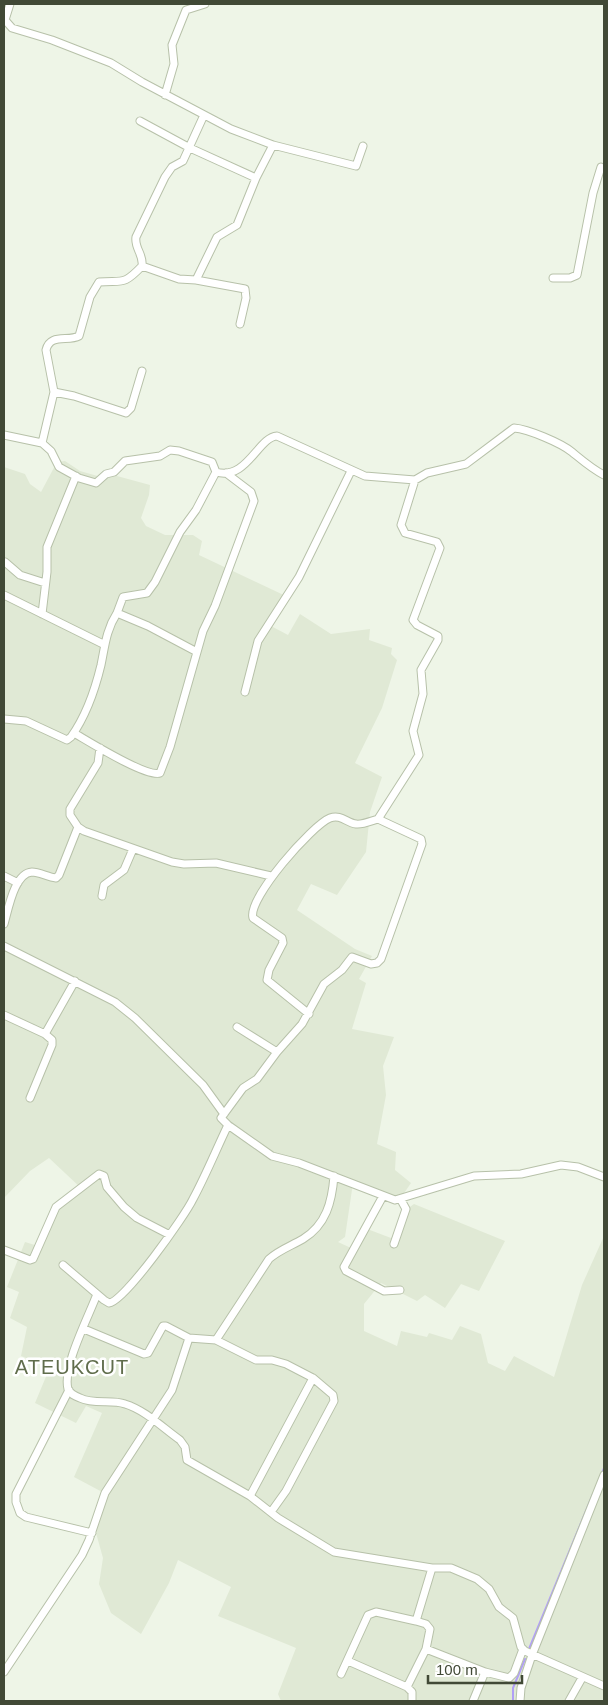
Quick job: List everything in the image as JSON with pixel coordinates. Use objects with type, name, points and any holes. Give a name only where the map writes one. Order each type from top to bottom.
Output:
[{"type":"street","points":[[10,4],[5,21],[12,28],[52,40],[111,63],[165,95],[251,138],[356,166],[363,146]]},
{"type":"street","points":[[165,95],[174,64],[172,45],[186,10],[205,4]]},
{"type":"street","points":[[42,443],[54,392],[46,350],[48,344],[53,340],[79,336],[90,296],[99,282],[115,284],[126,280],[142,266],[143,260],[136,244],[136,237],[168,172],[183,161],[204,115]]},
{"type":"street","points":[[140,121],[190,148],[256,178]]},
{"type":"street","points":[[196,280],[217,237],[237,225],[256,178],[273,144]]},
{"type":"street","points":[[553,278],[570,278],[577,275],[593,193],[601,167]]},
{"type":"street","points":[[142,266],[179,279],[196,280],[245,289],[246,298],[240,324]]},
{"type":"street","points":[[54,392],[74,396],[126,413],[130,408],[142,371]]},
{"type":"street","points":[[226,473],[246,463],[269,439],[277,436],[351,470],[374,477],[414,480],[427,473],[466,464],[514,428],[560,444],[586,465],[604,476]]},
{"type":"street","points":[[4,435],[42,443],[51,451],[59,467],[76,476],[98,482],[106,474],[114,472],[125,461],[160,456],[172,450],[211,461],[216,472]]},
{"type":"street","points":[[245,692],[258,641],[299,577],[351,470]]},
{"type":"street","points":[[74,733],[153,774],[160,773],[170,747],[197,652],[254,500],[251,492],[226,473],[216,472]]},
{"type":"street","points":[[4,719],[31,723],[66,740],[74,733],[88,707],[101,664],[103,644],[122,597],[147,593],[155,582],[180,532],[196,510],[216,472]]},
{"type":"street","points":[[42,614],[47,547],[76,476]]},
{"type":"street","points":[[378,819],[419,755],[413,731],[423,694],[421,670],[438,640],[438,636],[417,625],[413,620],[440,548],[437,542],[405,533],[402,529],[414,480]]},
{"type":"street","points":[[5,562],[20,575],[45,583]]},
{"type":"street","points":[[4,595],[103,644]]},
{"type":"street","points":[[117,613],[148,626],[197,652]]},
{"type":"street","points":[[100,748],[98,763],[70,809],[70,815],[78,827],[111,842],[172,862],[184,864],[216,863],[271,876]]},
{"type":"street","points":[[309,1014],[267,980],[269,970],[283,943],[282,938],[253,918],[252,915],[271,876],[284,860],[331,818],[343,818],[353,824],[378,819],[422,842],[385,949],[376,963],[371,964],[352,957],[349,959],[342,970],[319,990],[309,1014],[302,1024],[277,1052],[257,1079],[243,1088],[221,1118],[272,1156],[334,1176],[383,1196],[401,1200],[474,1176],[521,1174],[561,1165],[578,1167],[604,1177]]},
{"type":"street","points":[[4,924],[13,891],[28,873],[56,878],[59,875],[78,827]]},
{"type":"street","points":[[102,896],[104,885],[124,870],[133,848]]},
{"type":"street","points":[[4,876],[18,883]]},
{"type":"street","points":[[4,946],[115,1002],[203,1085],[224,1114]]},
{"type":"street","points":[[45,1034],[75,981]]},
{"type":"street","points":[[4,1015],[50,1037],[52,1045],[30,1098]]},
{"type":"street","points":[[237,1027],[277,1052]]},
{"type":"street","points":[[63,1265],[109,1303],[115,1302],[138,1278],[192,1201],[228,1125]]},
{"type":"street","points":[[4,1250],[30,1260],[33,1259],[56,1208],[99,1174],[104,1176],[110,1192],[137,1218],[168,1234]]},
{"type":"street","points":[[216,1340],[269,1259],[276,1253],[304,1239],[325,1217],[332,1200],[334,1176]]},
{"type":"street","points":[[383,1196],[344,1269],[381,1289],[400,1290]]},
{"type":"street","points":[[394,1244],[406,1209],[401,1200]]},
{"type":"street","points":[[92,1533],[26,1517],[20,1514],[16,1502],[20,1483],[69,1390],[69,1366],[97,1294]]},
{"type":"street","points":[[84,1330],[144,1354],[148,1353],[163,1326],[166,1326],[190,1338],[216,1340],[256,1360],[272,1360],[286,1364],[313,1378],[333,1395],[334,1401],[274,1515]]},
{"type":"street","points":[[4,1672],[82,1555],[92,1533],[105,1493],[154,1421],[172,1390],[190,1338]]},
{"type":"street","points":[[250,1496],[313,1378]]},
{"type":"street","points":[[69,1390],[82,1400],[124,1403],[154,1421],[185,1447],[187,1460],[250,1496],[274,1515],[334,1552],[342,1555],[432,1568],[451,1568],[484,1584],[499,1607],[513,1618],[527,1652],[520,1701]]},
{"type":"street","points":[[426,1649],[484,1672],[511,1678],[527,1652],[604,1475]]},
{"type":"street","points":[[416,1621],[432,1568]]},
{"type":"street","points":[[341,1674],[368,1615],[376,1612],[426,1624],[430,1630],[426,1649],[407,1688]]},
{"type":"street","points":[[527,1652],[582,1678],[604,1686]]},
{"type":"street","points":[[348,1661],[407,1688],[412,1692],[412,1701]]},
{"type":"street","points":[[473,1701],[484,1672]]},
{"type":"street","points":[[569,1701],[582,1678]]},
{"type":"shaded area","points":[[65,461],[80,471],[101,477],[106,473],[150,485],[149,495],[141,518],[146,526],[165,535],[193,535],[202,541],[199,555],[290,598],[271,626],[288,635],[300,614],[331,634],[370,629],[369,640],[392,648],[391,654],[397,660],[382,708],[355,763],[382,777],[370,812],[366,852],[337,895],[311,884],[297,910],[355,949],[372,956],[359,979],[366,983],[352,1029],[394,1037],[383,1066],[386,1095],[377,1144],[396,1152],[395,1170],[411,1183],[400,1199],[353,1183],[345,1237],[338,1242],[351,1248],[362,1227],[391,1238],[395,1235],[407,1209],[414,1204],[505,1241],[479,1291],[461,1284],[445,1308],[425,1295],[417,1301],[381,1283],[364,1304],[364,1331],[397,1346],[401,1331],[427,1337],[429,1333],[452,1340],[460,1326],[481,1334],[488,1363],[505,1371],[514,1356],[554,1377],[582,1285],[604,1236],[604,1701],[281,1701],[278,1694],[296,1648],[218,1616],[231,1587],[178,1560],[169,1583],[141,1634],[111,1613],[99,1584],[103,1558],[96,1533],[106,1494],[74,1477],[102,1413],[86,1406],[76,1423],[35,1403],[50,1367],[21,1356],[27,1327],[10,1318],[19,1292],[7,1287],[25,1242],[38,1246],[51,1215],[82,1189],[49,1158],[30,1171],[4,1198],[4,467],[25,474],[30,484],[41,492],[57,462]]},
{"type":"waterway","points":[[602,1473],[604,1468]]},
{"type":"waterway","points":[[529,1649],[593,1494]]},
{"type":"waterway","points":[[513,1701],[513,1688],[525,1659]]},
{"type":"district","name":"ATEUKCUT","points":[[72,1367]]}]
